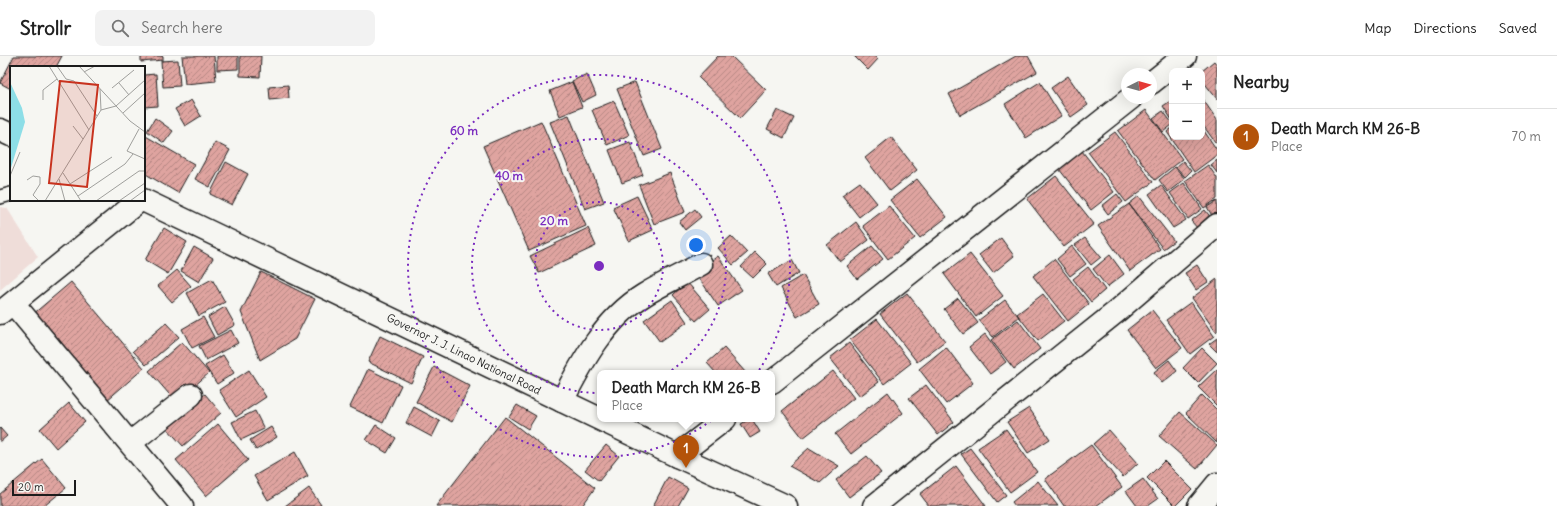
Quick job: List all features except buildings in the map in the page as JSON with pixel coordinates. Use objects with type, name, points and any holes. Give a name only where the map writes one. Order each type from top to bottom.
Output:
[{"type":"street","points":[[1157,77],[1185,56]]},
{"type":"street","points":[[775,380],[1123,104]]},
{"type":"street","points":[[0,130],[10,135]]},
{"type":"street","points":[[141,201],[7,308],[130,444],[182,506]]},
{"type":"street","name":"Governor J. J. Linao National Road","points":[[144,201],[597,418]]},
{"type":"street","points":[[874,506],[1116,312],[1217,225]]},
{"type":"street","points":[[562,401],[581,363],[620,313],[644,295],[701,264]]},
{"type":"street","points":[[130,444],[191,395]]},
{"type":"street","name":"Governor J. J. Linao National Road","points":[[606,422],[786,506]]},
{"type":"street","points":[[677,456],[721,422]]},
{"type":"street","points":[[1199,506],[1217,484]]},
{"type":"lane","points":[[0,197],[10,194]]},
{"type":"shaded area","points":[[0,207],[7,208],[38,257],[0,290]]},
{"type":"place","name":"Death March KM 26-B","points":[[686,468]]}]
